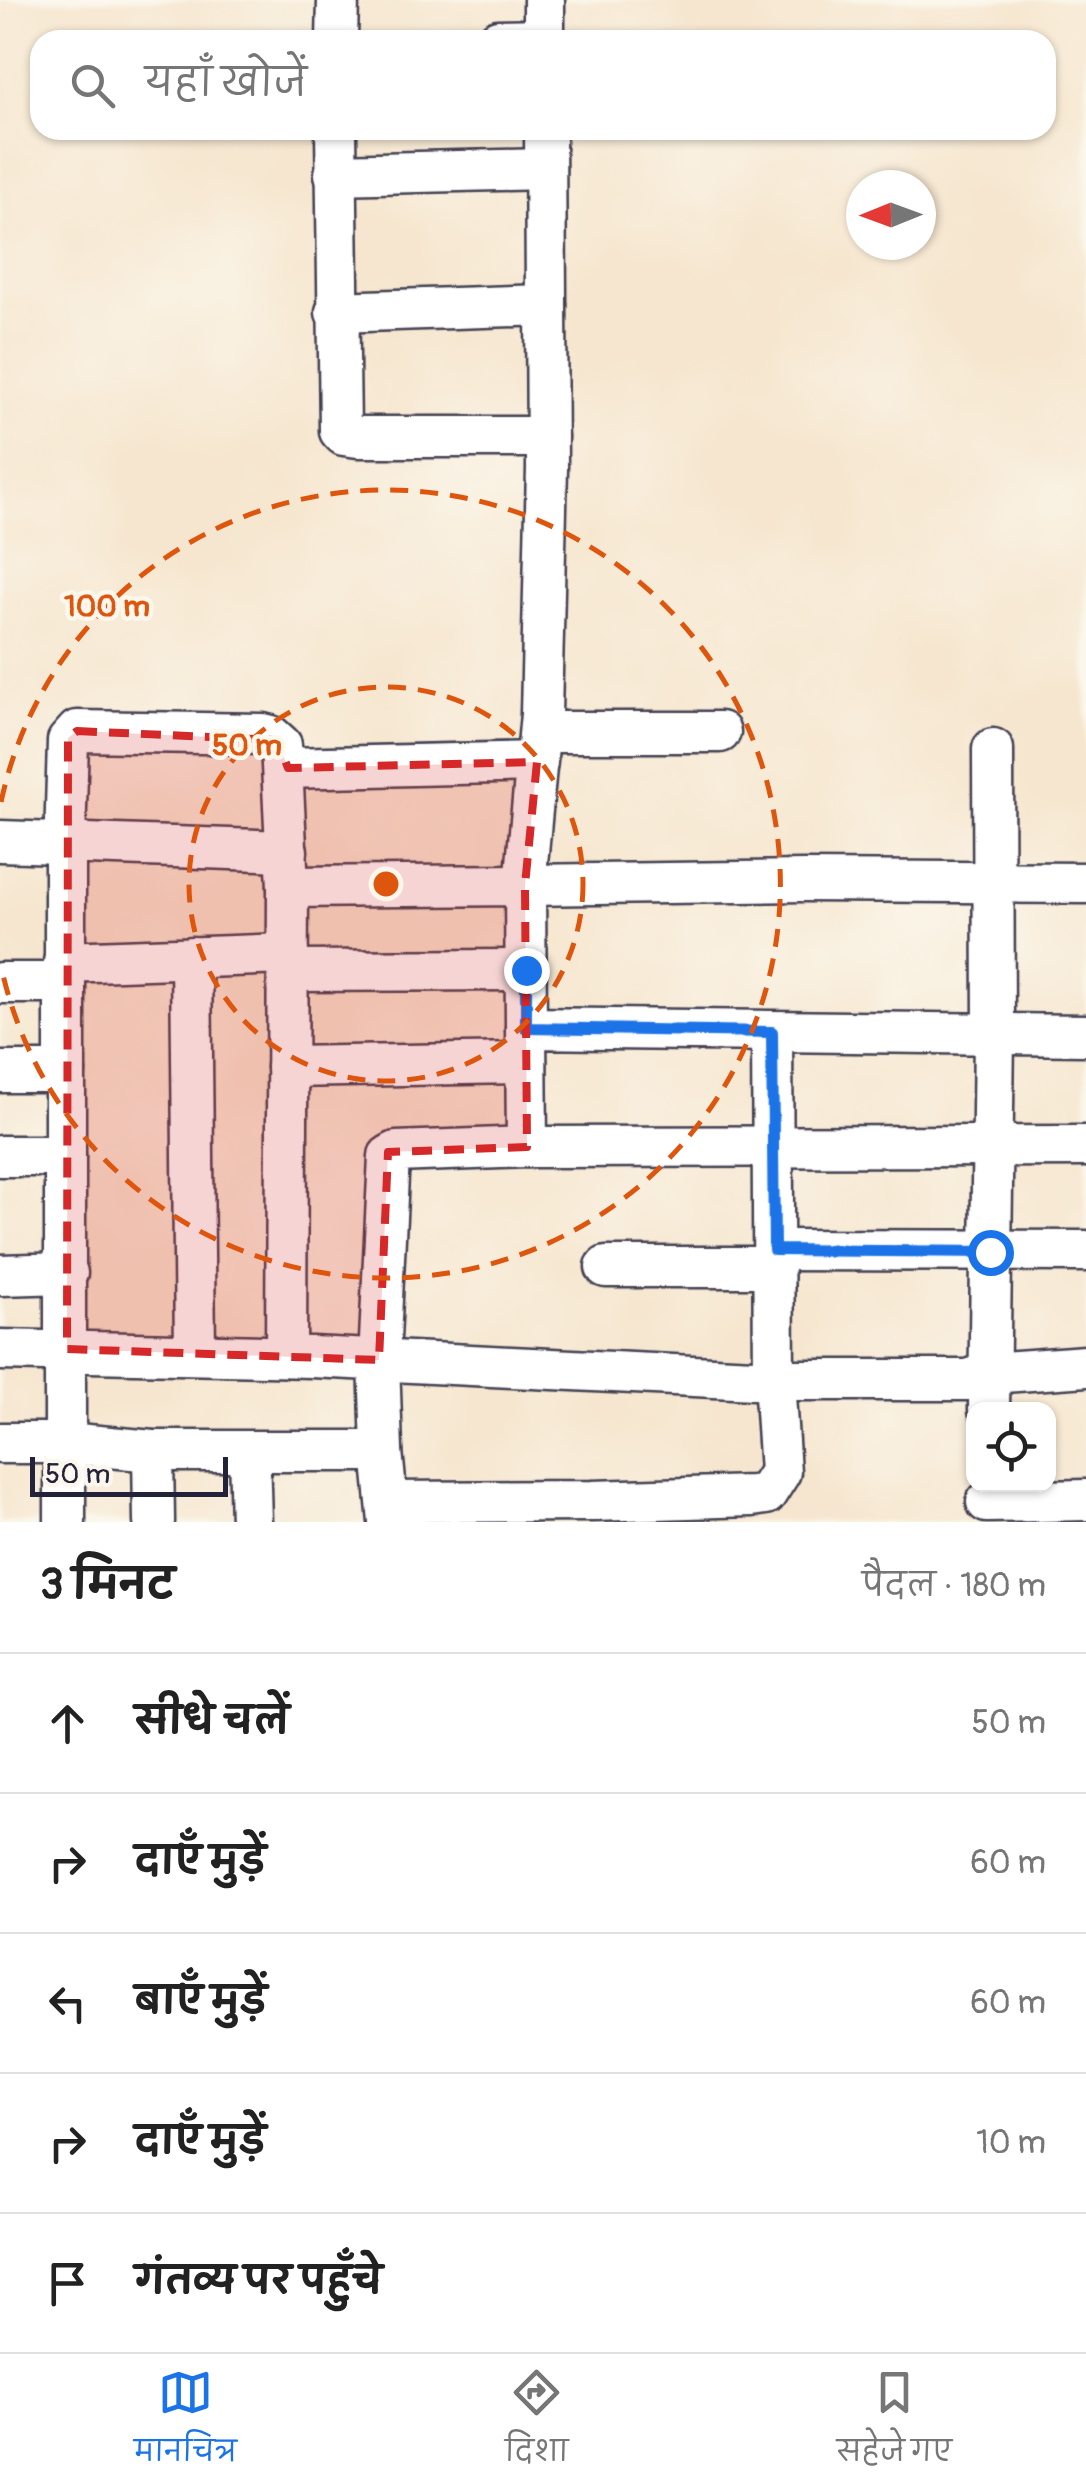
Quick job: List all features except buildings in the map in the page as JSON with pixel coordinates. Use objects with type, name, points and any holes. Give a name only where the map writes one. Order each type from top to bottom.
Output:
[{"type":"street","points":[[337,30],[338,0]]},
{"type":"street","points":[[544,0],[544,30]]},
{"type":"street","points":[[336,140],[338,421],[344,435],[547,437]]},
{"type":"street","points":[[336,174],[545,150],[547,437],[539,746],[525,885],[527,1147]]},
{"type":"street","points":[[336,312],[546,305]]},
{"type":"street","points":[[65,1522],[65,842],[68,741],[77,731],[272,736],[281,745],[288,868],[286,1356]]},
{"type":"street","points":[[285,768],[720,732]]},
{"type":"street","points":[[989,1391],[994,749]]},
{"type":"street","points":[[0,841],[65,842],[288,868],[525,885],[1086,883]]},
{"type":"street","points":[[0,983],[191,957],[526,970]]},
{"type":"street","points":[[191,957],[195,1354]]},
{"type":"street","points":[[287,1067],[526,1046],[772,1032],[1086,1035]]},
{"type":"street","points":[[772,1032],[774,1146],[774,1380],[780,1472],[766,1494],[389,1512],[379,1360],[389,1156],[396,1152],[527,1147],[774,1146],[991,1147],[1086,1146]]},
{"type":"street","points":[[0,1072],[65,1072]]},
{"type":"street","points":[[0,1156],[65,1156]]},
{"type":"street","points":[[606,1266],[1086,1251]]},
{"type":"street","points":[[0,1275],[66,1273]]},
{"type":"street","points":[[0,1350],[286,1356],[774,1380],[968,1380],[989,1391],[1086,1366]]},
{"type":"street","points":[[0,1443],[66,1443],[153,1452],[382,1451]]},
{"type":"street","points":[[153,1452],[154,1522]]},
{"type":"street","points":[[249,1453],[250,1522]]},
{"type":"street","points":[[987,1503],[1086,1500]]},
{"type":"highlighted area","points":[[77,731],[277,740],[288,768],[537,762],[525,885],[527,1147],[388,1152],[379,1360],[67,1349],[68,738]]},
{"type":"route","points":[[526,970],[526,1028],[772,1032],[774,1250],[990,1252]]}]
